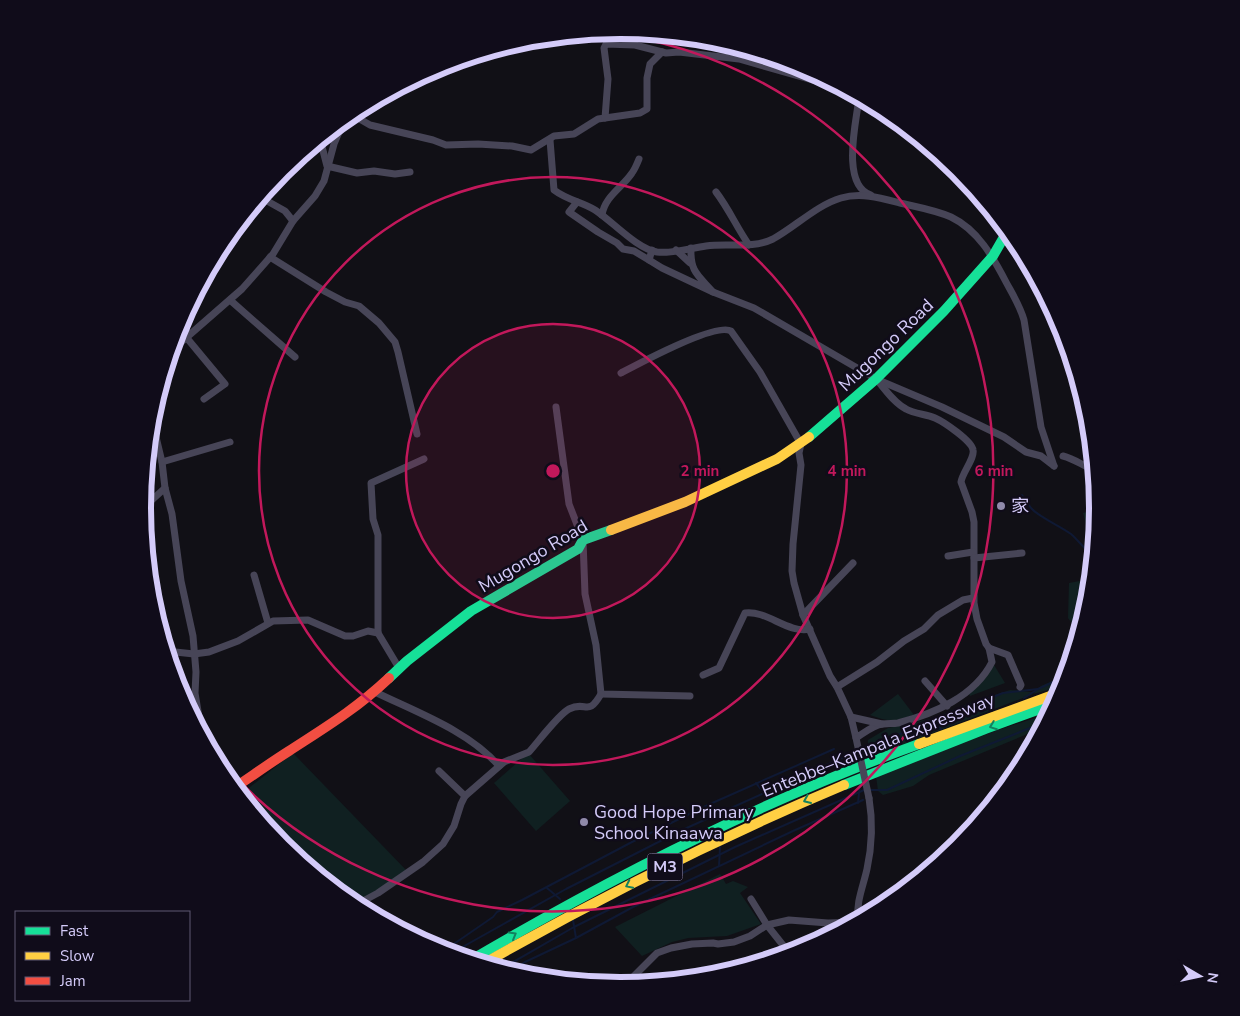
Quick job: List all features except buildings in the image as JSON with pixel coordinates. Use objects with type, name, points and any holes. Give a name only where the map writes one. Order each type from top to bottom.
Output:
[{"type":"main road","name":"Mugongo Road","points":[[241,784],[339,720],[471,611],[578,549],[583,540],[685,502],[770,463],[801,444],[876,379],[944,311],[993,256],[1003,238]]},
{"type":"main road","name":"Entebbe–Kampala Expressway","points":[[479,955],[553,912],[746,815],[877,759],[1050,696]]},
{"type":"main road","name":"Entebbe–Kampala Expressway","points":[[492,959],[589,904],[767,817],[852,781],[1045,707]]},
{"type":"street","points":[[605,118],[608,79],[605,45],[635,45],[662,52],[747,60],[811,79]]},
{"type":"street","points":[[359,118],[370,125],[433,140],[446,146],[478,144],[512,146],[530,150],[554,136],[577,133],[590,124],[605,118],[640,113],[647,109],[647,78],[650,64],[662,52]]},
{"type":"street","points":[[577,202],[569,212],[617,243],[623,249],[634,251],[662,268],[713,292],[754,308],[876,379],[942,407],[1004,437],[1026,452],[1041,456],[1054,466],[1040,427],[1024,320],[1019,304],[993,256],[978,237],[952,218],[935,211],[866,194],[860,187],[853,170],[852,152],[857,104]]},
{"type":"street","points":[[181,342],[230,300],[255,276],[270,257],[293,221],[315,196],[324,181],[327,166],[339,132]]},
{"type":"street","points":[[550,140],[554,190],[562,196],[592,208],[635,241],[652,250],[665,252],[709,246],[749,245],[774,238],[827,204],[841,198],[856,196],[876,197]]},
{"type":"street","points":[[326,142],[334,144]]},
{"type":"street","points":[[322,146],[327,166]]},
{"type":"street","points":[[602,215],[603,208],[612,194],[632,173],[640,159]]},
{"type":"street","points":[[327,166],[357,173],[374,171],[395,174],[410,172]]},
{"type":"street","points":[[716,192],[726,205],[736,227],[749,245]]},
{"type":"street","points":[[265,201],[293,221]]},
{"type":"street","points":[[690,263],[691,248]]},
{"type":"street","points":[[649,260],[652,250]]},
{"type":"street","points":[[676,250],[690,263],[713,292]]},
{"type":"street","points":[[270,257],[326,292],[345,302],[359,306],[379,323],[395,342],[417,434]]},
{"type":"street","points":[[686,279],[694,270]]},
{"type":"street","points":[[230,300],[295,357]]},
{"type":"street","points":[[621,373],[669,348],[704,335],[726,329],[729,330],[760,372],[801,444],[792,571],[803,615],[830,676],[851,717],[872,814],[871,848],[859,894],[858,912]]},
{"type":"street","points":[[185,332],[225,384],[204,399]]},
{"type":"street","points":[[851,717],[882,724],[896,724],[938,710],[948,706],[979,679],[992,662],[977,619],[973,598],[974,522],[961,482],[974,450],[970,444],[948,425],[936,419],[907,410],[898,404],[876,379]]},
{"type":"street","points":[[364,901],[423,862],[443,844],[454,826],[465,796],[499,766],[506,760],[524,756],[529,752],[566,710],[576,706],[588,708],[594,706],[601,694],[596,645],[585,594],[583,540],[569,504],[556,407]]},
{"type":"street","points":[[156,438],[162,462],[165,488],[172,514],[178,565],[193,636],[196,672],[195,692],[199,716]]},
{"type":"street","points":[[162,462],[230,442]]},
{"type":"street","points":[[1063,456],[1074,459],[1087,467]]},
{"type":"street","points":[[400,668],[378,633],[378,535],[373,519],[371,483],[424,459]]},
{"type":"street","points":[[151,501],[165,488]]},
{"type":"street","points":[[948,556],[1022,554]]},
{"type":"street","points":[[803,615],[853,563]]},
{"type":"street","points":[[254,575],[268,623]]},
{"type":"street","points":[[837,687],[924,629],[938,615],[963,600],[973,598]]},
{"type":"street","points":[[703,675],[719,668],[745,613],[749,612],[763,616],[802,630],[810,629]]},
{"type":"street","points":[[174,652],[194,654],[223,647],[238,641],[273,621],[308,620],[345,636],[353,636],[368,631],[378,633]]},
{"type":"street","points":[[988,648],[1008,655],[1021,685],[1020,687]]},
{"type":"street","points":[[926,680],[948,706]]},
{"type":"street","points":[[375,692],[466,738],[492,757],[499,766]]},
{"type":"street","points":[[601,694],[690,696]]},
{"type":"street","points":[[856,738],[882,724]]},
{"type":"street","points":[[439,772],[465,796]]},
{"type":"street","points":[[751,899],[767,926],[785,947]]},
{"type":"street","points":[[633,977],[657,953],[671,948],[692,944],[734,942],[750,936],[767,926],[795,920],[840,923]]},
{"type":"shaded area","points":[[1089,511],[1088,531],[1083,513]]},
{"type":"shaded area","points":[[1083,580],[1074,626],[1068,618],[1069,583]]},
{"type":"shaded area","points":[[994,665],[1005,683],[970,696],[968,692]]},
{"type":"shaded area","points":[[1057,679],[1054,688],[1033,694],[1041,686]]},
{"type":"shaded area","points":[[1010,690],[1033,694],[874,756],[868,750],[868,740],[888,728],[934,718],[967,704]]},
{"type":"shaded area","points":[[898,694],[914,715],[892,720],[870,715]]},
{"type":"shaded area","points":[[1041,716],[1034,729],[1025,735],[929,775],[913,786],[883,795],[878,791],[876,776],[995,731]]},
{"type":"shaded area","points":[[293,753],[408,872],[367,903],[334,880],[288,840],[246,791]]},
{"type":"shaded area","points":[[528,753],[570,801],[536,831],[494,783]]},
{"type":"shaded area","points":[[720,874],[726,884],[733,881],[748,887],[740,893],[761,924],[727,936],[688,938],[672,942],[642,956],[615,927]]},
{"type":"waterway","points":[[1022,495],[1031,508],[1071,534],[1087,550]]},
{"type":"waterway","points":[[1088,531],[1086,536],[1088,536]]},
{"type":"waterway","points":[[1024,698],[1057,680]]},
{"type":"waterway","points":[[459,949],[566,889],[680,831],[855,752],[1003,693],[1038,689]]},
{"type":"waterway","points":[[937,720],[941,729]]},
{"type":"waterway","points":[[869,790],[887,790],[960,756],[1036,726]]},
{"type":"waterway","points":[[451,946],[493,917],[497,912],[632,842],[710,804],[834,749]]},
{"type":"waterway","points":[[850,754],[856,761]]},
{"type":"waterway","points":[[756,783],[769,799]]},
{"type":"waterway","points":[[858,803],[860,783]]},
{"type":"waterway","points":[[510,964],[574,927],[735,847],[864,790]]},
{"type":"waterway","points":[[573,920],[576,938],[633,907],[863,800]]},
{"type":"waterway","points":[[719,866],[720,847]]},
{"type":"waterway","points":[[547,888],[560,899]]},
{"type":"waterway","points":[[519,966],[576,938]]},
{"type":"traffic: fast","points":[[809,437],[876,379],[944,311],[993,256],[1003,238]]},
{"type":"traffic: fast","points":[[389,678],[407,661],[471,611],[578,549],[583,540],[611,530]]},
{"type":"traffic: fast","points":[[844,785],[1045,707]]},
{"type":"traffic: fast","points":[[479,955],[579,899],[690,841],[803,790],[919,744]]},
{"type":"traffic: slow","points":[[611,530],[685,502],[777,459],[809,437]]},
{"type":"traffic: slow","points":[[919,744],[1050,696]]},
{"type":"traffic: slow","points":[[492,959],[571,915],[661,869],[752,825],[844,785]]},
{"type":"traffic: jam","points":[[240,784],[341,717],[389,678]]},
{"type":"place","name":"家","points":[[1001,506]]},
{"type":"place","name":"Good Hope Primary School Kinaawa","points":[[584,822]]}]
